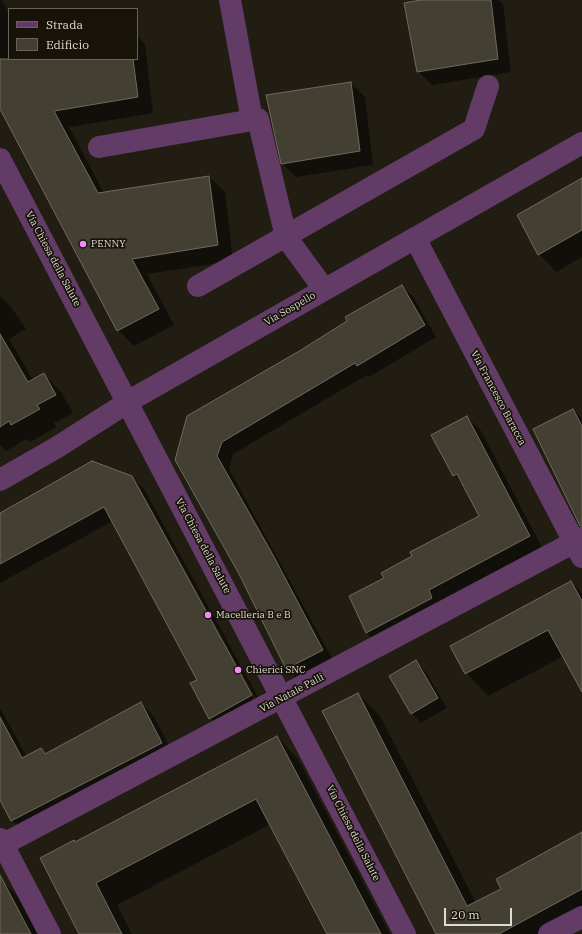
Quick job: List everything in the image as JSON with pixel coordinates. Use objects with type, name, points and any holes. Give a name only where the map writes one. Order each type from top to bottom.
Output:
[{"type":"street","points":[[230,0],[252,120]]},
{"type":"street","points":[[198,286],[474,129],[488,86]]},
{"type":"street","points":[[99,147],[258,119],[286,237],[324,289]]},
{"type":"street","name":"Via Sospello","points":[[0,480],[56,448],[128,403],[324,289],[582,143]]},
{"type":"street","name":"Via Chiesa della Salute","points":[[0,159],[405,934]]},
{"type":"street","name":"Via Francesco Baracca","points":[[415,238],[579,546]]},
{"type":"street","name":"Via Natale Palli","points":[[1,843],[579,546]]},
{"type":"street","points":[[1,843],[50,934]]},
{"type":"street","points":[[549,934],[582,917]]},
{"type":"building","points":[[421,0],[491,0],[498,59],[417,72],[404,3]]},
{"type":"building","points":[[0,59],[133,60],[138,97],[54,111],[98,193],[209,176],[218,245],[132,259],[159,309],[117,331],[0,109]]},
{"type":"building","points":[[351,82],[360,151],[281,164],[266,95]]},
{"type":"building","points":[[582,178],[582,230],[538,255],[517,215]]},
{"type":"building","points":[[402,285],[425,325],[357,366],[355,363],[222,442],[217,456],[273,555],[323,650],[286,669],[239,574],[175,460],[187,416],[301,350],[347,321],[345,317]]},
{"type":"building","points":[[0,334],[28,382],[44,373],[56,395],[37,405],[40,409],[11,425],[9,421],[0,427]]},
{"type":"building","points":[[573,409],[582,426],[582,526],[580,526],[533,429]]},
{"type":"building","points":[[467,416],[530,536],[429,590],[432,598],[366,633],[349,596],[384,578],[381,573],[412,556],[410,552],[479,516],[457,474],[453,476],[431,435]]},
{"type":"building","points":[[92,461],[132,476],[252,695],[209,719],[190,683],[197,680],[104,507],[0,564],[0,513]]},
{"type":"building","points":[[571,581],[582,601],[582,692],[548,630],[465,674],[450,646]]},
{"type":"building","points":[[416,660],[438,698],[411,714],[389,676]]},
{"type":"building","points":[[358,693],[467,906],[501,889],[496,879],[582,832],[582,889],[499,934],[436,934],[322,711]]},
{"type":"building","points":[[141,702],[162,743],[11,821],[0,800],[0,717],[22,758],[41,748],[45,754]]},
{"type":"building","points":[[277,736],[381,934],[327,934],[256,799],[96,883],[122,934],[79,934],[40,858],[74,840],[75,842]]},
{"type":"building","points":[[0,875],[31,934],[0,934]]},
{"type":"place","name":"PENNY","points":[[83,244]]},
{"type":"place","name":"Macelleria B e B","points":[[208,615]]},
{"type":"place","name":"Chierici SNC","points":[[238,670]]}]
